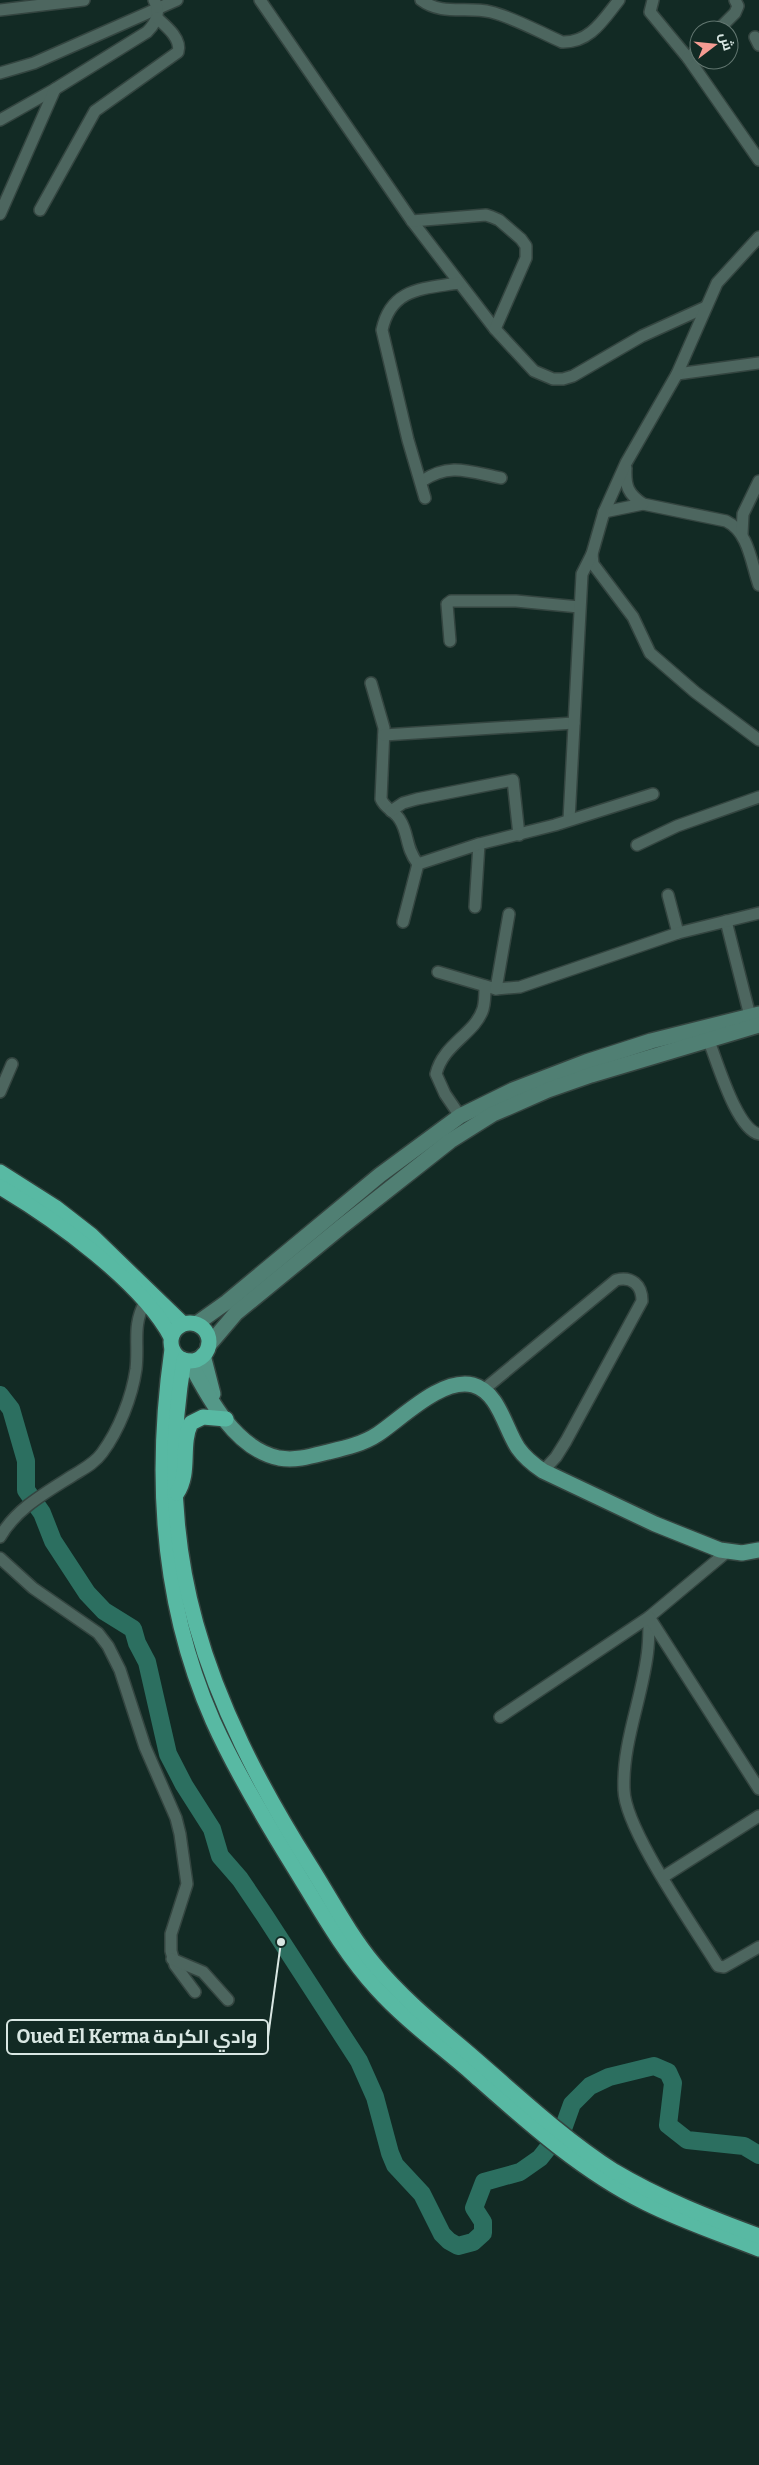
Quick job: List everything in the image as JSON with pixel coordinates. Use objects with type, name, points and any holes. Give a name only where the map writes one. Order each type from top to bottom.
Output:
[{"type":"highway","points":[[0,1172],[74,1221],[122,1264],[166,1309],[189,1324],[206,1332],[196,1355],[175,1432],[174,1496],[184,1578],[207,1662],[228,1718],[247,1757],[294,1840],[360,1946],[408,2001],[602,2177],[644,2202],[759,2249]]},
{"type":"highway","points":[[0,1188],[37,1210],[84,1245],[145,1302],[159,1317],[179,1357],[196,1355]]},
{"type":"highway","points":[[189,1324],[175,1329],[171,1343],[164,1421],[164,1515],[170,1577],[177,1612],[192,1666],[212,1718],[228,1752],[284,1852],[365,1976],[394,2006],[545,2127],[644,2187],[725,2224],[759,2236]]},
{"type":"highway","points":[[174,1496],[184,1480],[188,1434],[191,1423],[203,1417],[222,1414]]},
{"type":"main road","points":[[756,1018],[708,1039],[548,1090],[493,1114],[459,1123],[341,1226],[244,1307],[196,1355],[205,1391],[222,1414],[240,1435],[259,1450],[280,1458],[304,1458],[364,1442],[376,1436],[434,1394],[456,1385],[474,1385],[489,1395],[518,1448],[530,1462],[543,1471],[655,1524],[720,1550],[742,1553],[759,1550]]},
{"type":"main road","points":[[189,1324],[227,1302],[380,1175],[513,1090],[586,1062],[651,1041],[756,1018]]},
{"type":"street","points":[[0,10],[84,0]]},
{"type":"street","points":[[0,73],[34,63],[177,0]]},
{"type":"street","points":[[260,0],[412,220],[458,283],[495,329],[534,371],[543,376],[563,379],[584,370],[642,336],[706,307]]},
{"type":"street","points":[[421,0],[444,10],[473,9],[492,12],[562,42],[570,42],[586,38],[592,33],[619,0]]},
{"type":"street","points":[[653,0],[650,12],[688,58],[759,160]]},
{"type":"street","points":[[729,20],[736,13],[738,6],[735,0]]},
{"type":"street","points":[[0,120],[136,40],[151,28],[157,9]]},
{"type":"street","points":[[40,210],[95,111],[178,52],[180,47],[157,9]]},
{"type":"street","points":[[0,214],[55,89]]},
{"type":"street","points":[[412,220],[486,215],[499,220],[524,242],[526,258],[495,329]]},
{"type":"street","points":[[569,820],[582,574],[592,554],[604,512],[626,463],[677,374],[717,283],[759,237]]},
{"type":"street","points":[[426,498],[408,440],[382,330],[385,318],[401,297],[412,291],[458,283]]},
{"type":"street","points":[[677,374],[759,363]]},
{"type":"street","points":[[626,463],[627,488],[643,504]]},
{"type":"street","points":[[422,481],[438,471],[448,468],[501,478]]},
{"type":"street","points":[[742,534],[744,509],[759,481]]},
{"type":"street","points":[[604,512],[643,504],[726,521],[736,525],[742,534],[757,570],[759,585]]},
{"type":"street","points":[[592,554],[593,564],[633,617],[650,653],[695,692],[759,740]]},
{"type":"street","points":[[450,641],[448,604],[451,601],[516,601],[579,607]]},
{"type":"street","points":[[371,684],[384,728],[381,799],[400,820],[410,854],[418,864]]},
{"type":"street","points":[[384,735],[574,723]]},
{"type":"street","points":[[391,811],[410,801],[513,780],[519,835]]},
{"type":"street","points":[[418,864],[479,844],[519,835],[653,794]]},
{"type":"street","points":[[636,845],[677,826],[759,797]]},
{"type":"street","points":[[475,907],[479,844]]},
{"type":"street","points":[[403,922],[418,864]]},
{"type":"street","points":[[668,895],[678,933]]},
{"type":"street","points":[[438,972],[491,988],[520,987],[678,933],[759,913]]},
{"type":"street","points":[[459,1123],[436,1074],[442,1058],[483,1009],[491,988],[509,914]]},
{"type":"street","points":[[726,921],[756,1018]]},
{"type":"street","points":[[708,1039],[740,1118],[753,1132],[759,1134]]},
{"type":"street","points":[[0,1092],[12,1064]]},
{"type":"street","points":[[482,1391],[616,1280],[625,1278],[636,1282],[642,1291],[642,1301],[566,1441],[556,1457],[543,1471]]},
{"type":"street","points":[[0,1537],[18,1513],[97,1459],[121,1418],[134,1379],[137,1321],[145,1302]]},
{"type":"street","points":[[500,1717],[648,1617],[728,1551]]},
{"type":"street","points":[[0,1558],[33,1588],[98,1633],[108,1646],[120,1670],[145,1747],[176,1818],[186,1867],[186,1894],[171,1934],[172,1959],[195,1992]]},
{"type":"street","points":[[648,1617],[759,1789]]},
{"type":"street","points":[[648,1617],[648,1648],[631,1729],[624,1791],[627,1812],[663,1877],[718,1966],[724,1967],[759,1947]]},
{"type":"street","points":[[663,1877],[759,1816]]},
{"type":"street","points":[[172,1959],[203,1972],[228,2000]]},
{"type":"waterway","points":[[0,1395],[11,1409],[26,1461],[26,1490],[42,1513],[53,1541],[87,1593],[104,1611],[133,1629],[137,1643],[147,1662],[168,1754],[184,1785],[212,1829],[220,1856],[240,1879],[359,2061],[375,2097],[395,2165],[422,2194],[442,2234],[458,2246],[473,2242],[483,2233],[483,2222],[474,2208],[484,2182],[520,2172],[540,2158],[563,2129],[572,2104],[590,2086],[609,2077],[654,2066],[668,2072],[673,2083],[668,2125],[687,2140],[744,2146],[759,2155]]},
{"type":"place","name":"Oued El Kerma وادي الكرمة","points":[[281,1942]]}]
